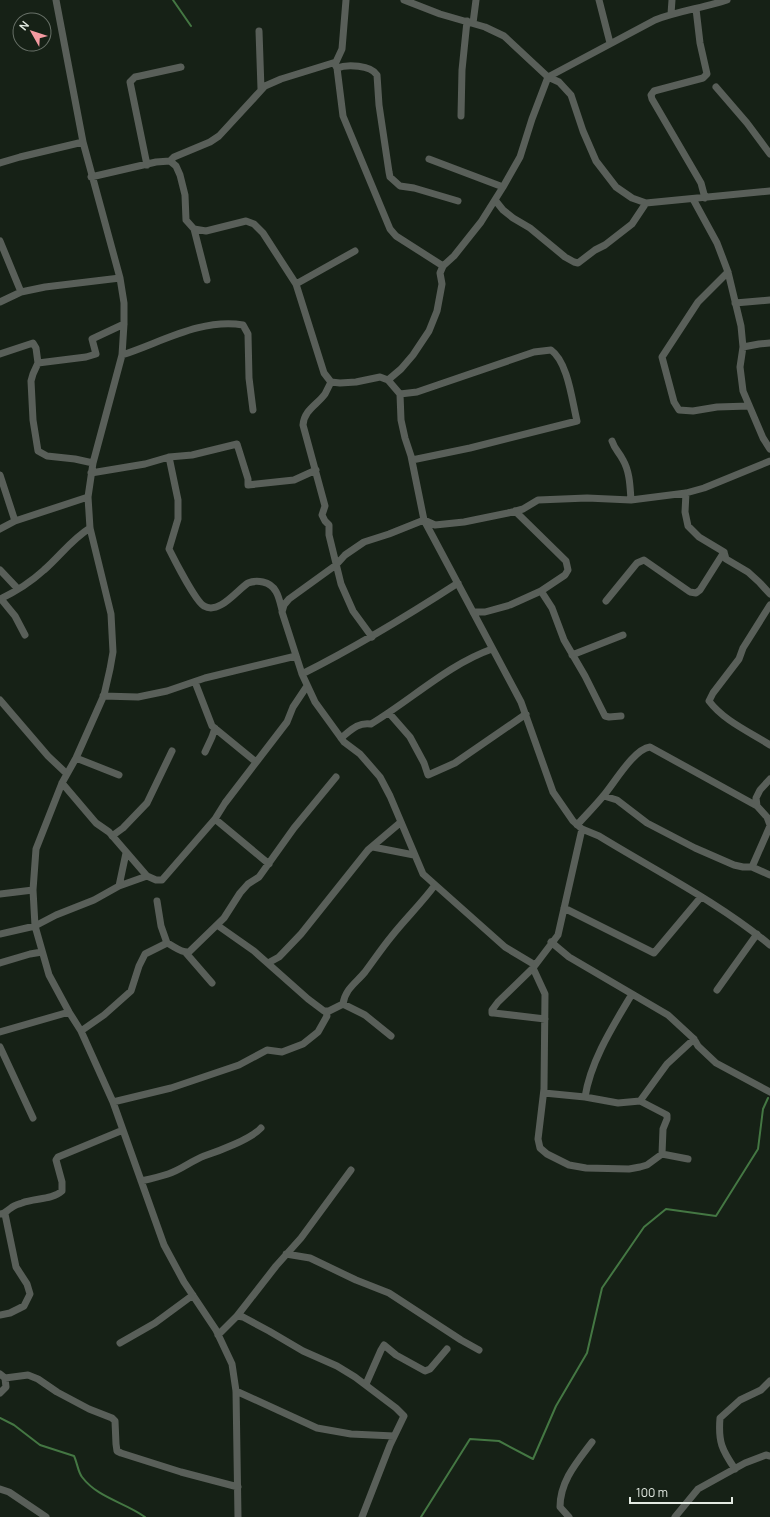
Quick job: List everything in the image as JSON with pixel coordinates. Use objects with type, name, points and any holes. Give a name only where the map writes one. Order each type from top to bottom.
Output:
[{"type":"street","points":[[56,0],[91,177],[120,278],[124,303],[124,324],[122,355],[93,463],[88,497],[90,528],[111,614],[113,652],[103,696],[76,758],[62,782],[36,849],[33,890],[35,926],[49,975],[80,1031],[113,1102],[164,1245],[178,1271],[218,1335],[232,1364],[236,1391],[238,1517]]},
{"type":"street","points":[[346,0],[342,49],[336,65],[343,116],[390,229],[396,236],[443,266]]},
{"type":"street","points":[[404,0],[440,14],[485,26],[504,36],[548,77],[559,82],[571,95],[582,131],[596,161],[616,187],[632,198],[646,203],[770,191]]},
{"type":"street","points":[[461,116],[462,70],[470,22],[476,0]]},
{"type":"street","points":[[599,0],[610,43]]},
{"type":"street","points":[[671,14],[672,0]]},
{"type":"street","points":[[388,380],[401,369],[413,355],[429,331],[437,311],[442,284],[440,273],[443,266],[454,256],[481,222],[503,188],[520,157],[532,119],[548,77],[654,20],[671,14],[728,0]]},
{"type":"street","points":[[696,9],[700,43],[707,74],[703,78],[654,91],[651,95],[701,183],[705,198]]},
{"type":"street","points":[[259,31],[261,89]]},
{"type":"street","points":[[91,177],[156,162],[170,161],[174,157],[210,142],[218,136],[261,89],[281,79],[336,65],[367,68],[374,71],[377,75],[379,105],[390,178],[400,186],[414,188],[458,201]]},
{"type":"street","points":[[147,165],[130,82],[135,77],[181,67]]},
{"type":"street","points":[[716,87],[747,123],[770,154]]},
{"type":"street","points":[[0,163],[83,142]]},
{"type":"street","points":[[429,159],[503,188]]},
{"type":"street","points":[[170,161],[176,166],[180,175],[185,195],[186,220],[194,229],[207,280]]},
{"type":"street","points":[[693,199],[717,243],[728,272],[743,347],[740,368],[743,391],[749,406],[766,437],[770,449]]},
{"type":"street","points":[[495,200],[503,210],[513,218],[530,228],[565,257],[578,263],[595,250],[605,245],[632,224],[646,203]]},
{"type":"street","points":[[194,229],[206,231],[246,221],[254,224],[263,233],[296,284],[324,373],[331,382],[356,382],[380,378],[388,380],[400,394],[401,420],[412,460],[424,520],[521,702],[553,792],[579,827],[599,836],[701,897],[757,934],[770,945]]},
{"type":"street","points":[[0,241],[21,292]]},
{"type":"street","points":[[296,284],[355,251]]},
{"type":"street","points":[[728,272],[698,302],[662,358],[674,402],[679,410],[693,411],[717,407],[749,406]]},
{"type":"street","points":[[0,302],[21,292],[45,286],[120,278]]},
{"type":"street","points":[[735,303],[770,300]]},
{"type":"street","points":[[38,363],[86,357],[96,354],[92,338],[124,324]]},
{"type":"street","points":[[122,355],[155,344],[191,329],[236,324],[243,325],[248,334],[248,378],[253,410]]},
{"type":"street","points":[[0,354],[33,343],[36,348],[38,363],[31,381],[38,451],[46,456],[93,463]]},
{"type":"street","points":[[743,347],[770,343]]},
{"type":"street","points":[[400,394],[417,392],[534,352],[551,350],[556,354],[564,370],[577,421],[470,448],[412,460]]},
{"type":"street","points":[[331,382],[324,394],[305,415],[303,425],[325,506],[322,515],[329,525],[332,550],[335,556],[341,584],[353,611],[372,637]]},
{"type":"street","points":[[612,441],[615,451],[626,466],[631,500]]},
{"type":"street","points":[[91,473],[145,464],[169,457],[192,455],[237,444],[248,479],[248,485],[294,480],[316,470]]},
{"type":"street","points":[[169,457],[178,500],[178,519],[169,549],[195,595],[204,606],[210,608],[217,607],[248,583],[254,581],[268,583],[276,590],[302,674],[315,702],[341,738],[360,754],[380,777],[423,874],[505,947],[534,967],[545,994],[544,1093],[538,1140],[540,1148],[559,1161],[569,1165],[586,1168],[629,1169],[647,1165],[662,1154],[688,1159]]},
{"type":"street","points":[[282,612],[284,605],[289,599],[336,565],[345,555],[364,542],[424,520],[435,525],[464,522],[523,509],[538,500],[587,498],[631,500],[686,493],[704,488],[770,461]]},
{"type":"street","points":[[0,475],[15,521]]},
{"type":"street","points":[[686,493],[685,512],[688,526],[699,537],[724,552],[726,559],[748,572],[770,594]]},
{"type":"street","points":[[0,529],[15,521],[88,497]]},
{"type":"street","points":[[473,612],[485,612],[510,605],[541,591],[565,575],[568,570],[566,561],[515,511]]},
{"type":"street","points":[[25,635],[15,616],[1,599],[18,589],[44,570],[82,533],[90,528]]},
{"type":"street","points":[[606,602],[637,563],[644,560],[690,592],[696,593],[700,590],[724,552]]},
{"type":"street","points":[[0,570],[18,589]]},
{"type":"street","points":[[302,674],[344,653],[402,620],[458,583]]},
{"type":"street","points":[[541,591],[552,608],[564,640],[585,676],[605,716],[621,716]]},
{"type":"street","points":[[279,597],[289,599]]},
{"type":"street","points":[[768,742],[716,710],[709,701],[712,693],[739,659],[743,648],[770,605]]},
{"type":"street","points":[[572,655],[623,635]]},
{"type":"street","points":[[341,738],[354,727],[362,723],[371,724],[444,675],[478,654],[492,649]]},
{"type":"street","points":[[103,696],[138,697],[167,691],[195,682],[296,656]]},
{"type":"street","points":[[195,682],[212,726],[256,762]]},
{"type":"street","points":[[62,782],[96,823],[112,836],[147,876],[156,880],[162,880],[215,819],[287,722],[293,707],[307,686]]},
{"type":"street","points":[[0,700],[48,756],[67,774]]},
{"type":"street","points":[[389,713],[410,737],[424,763],[428,775],[455,763],[526,714]]},
{"type":"street","points":[[205,752],[215,728]]},
{"type":"street","points":[[545,1019],[492,1012],[492,1010],[498,1002],[534,967],[551,942],[558,935],[570,880],[579,827],[633,758],[645,747],[650,747],[756,806],[767,817],[770,825],[752,867]]},
{"type":"street","points":[[112,836],[123,828],[147,803],[172,751]]},
{"type":"street","points":[[76,758],[119,775]]},
{"type":"street","points":[[186,953],[194,948],[224,918],[240,893],[248,884],[259,877],[294,828],[336,777]]},
{"type":"street","points":[[756,806],[756,798],[760,790],[770,779]]},
{"type":"street","points":[[604,796],[617,800],[647,823],[696,848],[734,865],[752,867],[770,875]]},
{"type":"street","points":[[215,819],[269,864]]},
{"type":"street","points":[[268,963],[279,957],[302,934],[368,850],[401,822]]},
{"type":"street","points":[[373,847],[414,855]]},
{"type":"street","points":[[119,886],[126,853]]},
{"type":"street","points":[[0,934],[35,926],[56,915],[94,900],[119,886],[147,876]]},
{"type":"street","points":[[326,1012],[342,1004],[346,992],[350,986],[363,973],[391,936],[422,902],[435,885]]},
{"type":"street","points":[[0,894],[33,890]]},
{"type":"street","points":[[564,908],[654,953],[701,897]]},
{"type":"street","points":[[157,901],[161,926],[167,943],[186,953],[212,983]]},
{"type":"street","points":[[217,925],[254,951],[308,999],[326,1012]]},
{"type":"street","points":[[717,990],[757,934]]},
{"type":"street","points":[[551,942],[569,957],[668,1015],[694,1039],[698,1046],[716,1063],[770,1092]]},
{"type":"street","points":[[80,1031],[104,1015],[131,991],[139,966],[145,954],[167,943]]},
{"type":"street","points":[[0,963],[42,952]]},
{"type":"street","points":[[585,1097],[588,1080],[595,1064],[613,1025],[632,994]]},
{"type":"street","points":[[342,1004],[365,1015],[391,1036]]},
{"type":"street","points":[[0,1032],[69,1012]]},
{"type":"street","points":[[113,1102],[178,1086],[240,1065],[267,1050],[282,1052],[303,1044],[318,1032],[327,1016],[326,1012]]},
{"type":"street","points":[[640,1101],[667,1064],[694,1039]]},
{"type":"street","points":[[0,1047],[33,1118]]},
{"type":"street","points":[[544,1093],[585,1097],[618,1103],[640,1101],[667,1115],[663,1129],[662,1154]]},
{"type":"street","points":[[141,1181],[169,1174],[204,1156],[253,1135],[261,1128]]},
{"type":"street","points":[[0,1315],[10,1313],[24,1306],[30,1294],[27,1284],[16,1267],[2,1214],[11,1207],[30,1200],[48,1198],[58,1194],[62,1191],[62,1182],[56,1160],[58,1157],[123,1130]]},
{"type":"street","points":[[218,1335],[237,1316],[286,1254],[301,1238],[352,1170]]},
{"type":"street","points":[[286,1254],[310,1258],[389,1293],[479,1350]]},
{"type":"street","points":[[120,1343],[154,1323],[193,1296]]},
{"type":"street","points":[[237,1316],[303,1351],[337,1366],[366,1384],[372,1391],[396,1408],[404,1416],[394,1436],[362,1517]]},
{"type":"street","points":[[366,1384],[384,1345],[396,1355],[425,1372],[430,1369],[447,1349]]},
{"type":"street","points":[[0,1393],[6,1386],[2,1376],[28,1375],[38,1379],[57,1392],[89,1409],[112,1418],[115,1421],[117,1451],[181,1472],[238,1487]]},
{"type":"street","points":[[735,1469],[723,1452],[718,1434],[720,1418],[740,1400],[761,1390],[770,1381]]},
{"type":"street","points":[[236,1391],[317,1428],[364,1435],[394,1436]]},
{"type":"street","points":[[569,1517],[560,1507],[560,1497],[570,1470],[592,1442]]},
{"type":"street","points":[[675,1517],[698,1489],[735,1469],[766,1455],[770,1456]]},
{"type":"street","points":[[0,1489],[9,1492],[46,1517]]},
{"type":"waterway","points":[[173,0],[191,26]]},
{"type":"waterway","points":[[421,1517],[470,1439],[499,1441],[533,1459],[556,1406],[587,1353],[602,1288],[644,1227],[666,1209],[716,1216],[758,1149],[763,1109],[768,1098]]},
{"type":"waterway","points":[[0,1418],[14,1425],[40,1445],[74,1456],[81,1475],[88,1484],[103,1495],[129,1507],[145,1517]]}]
